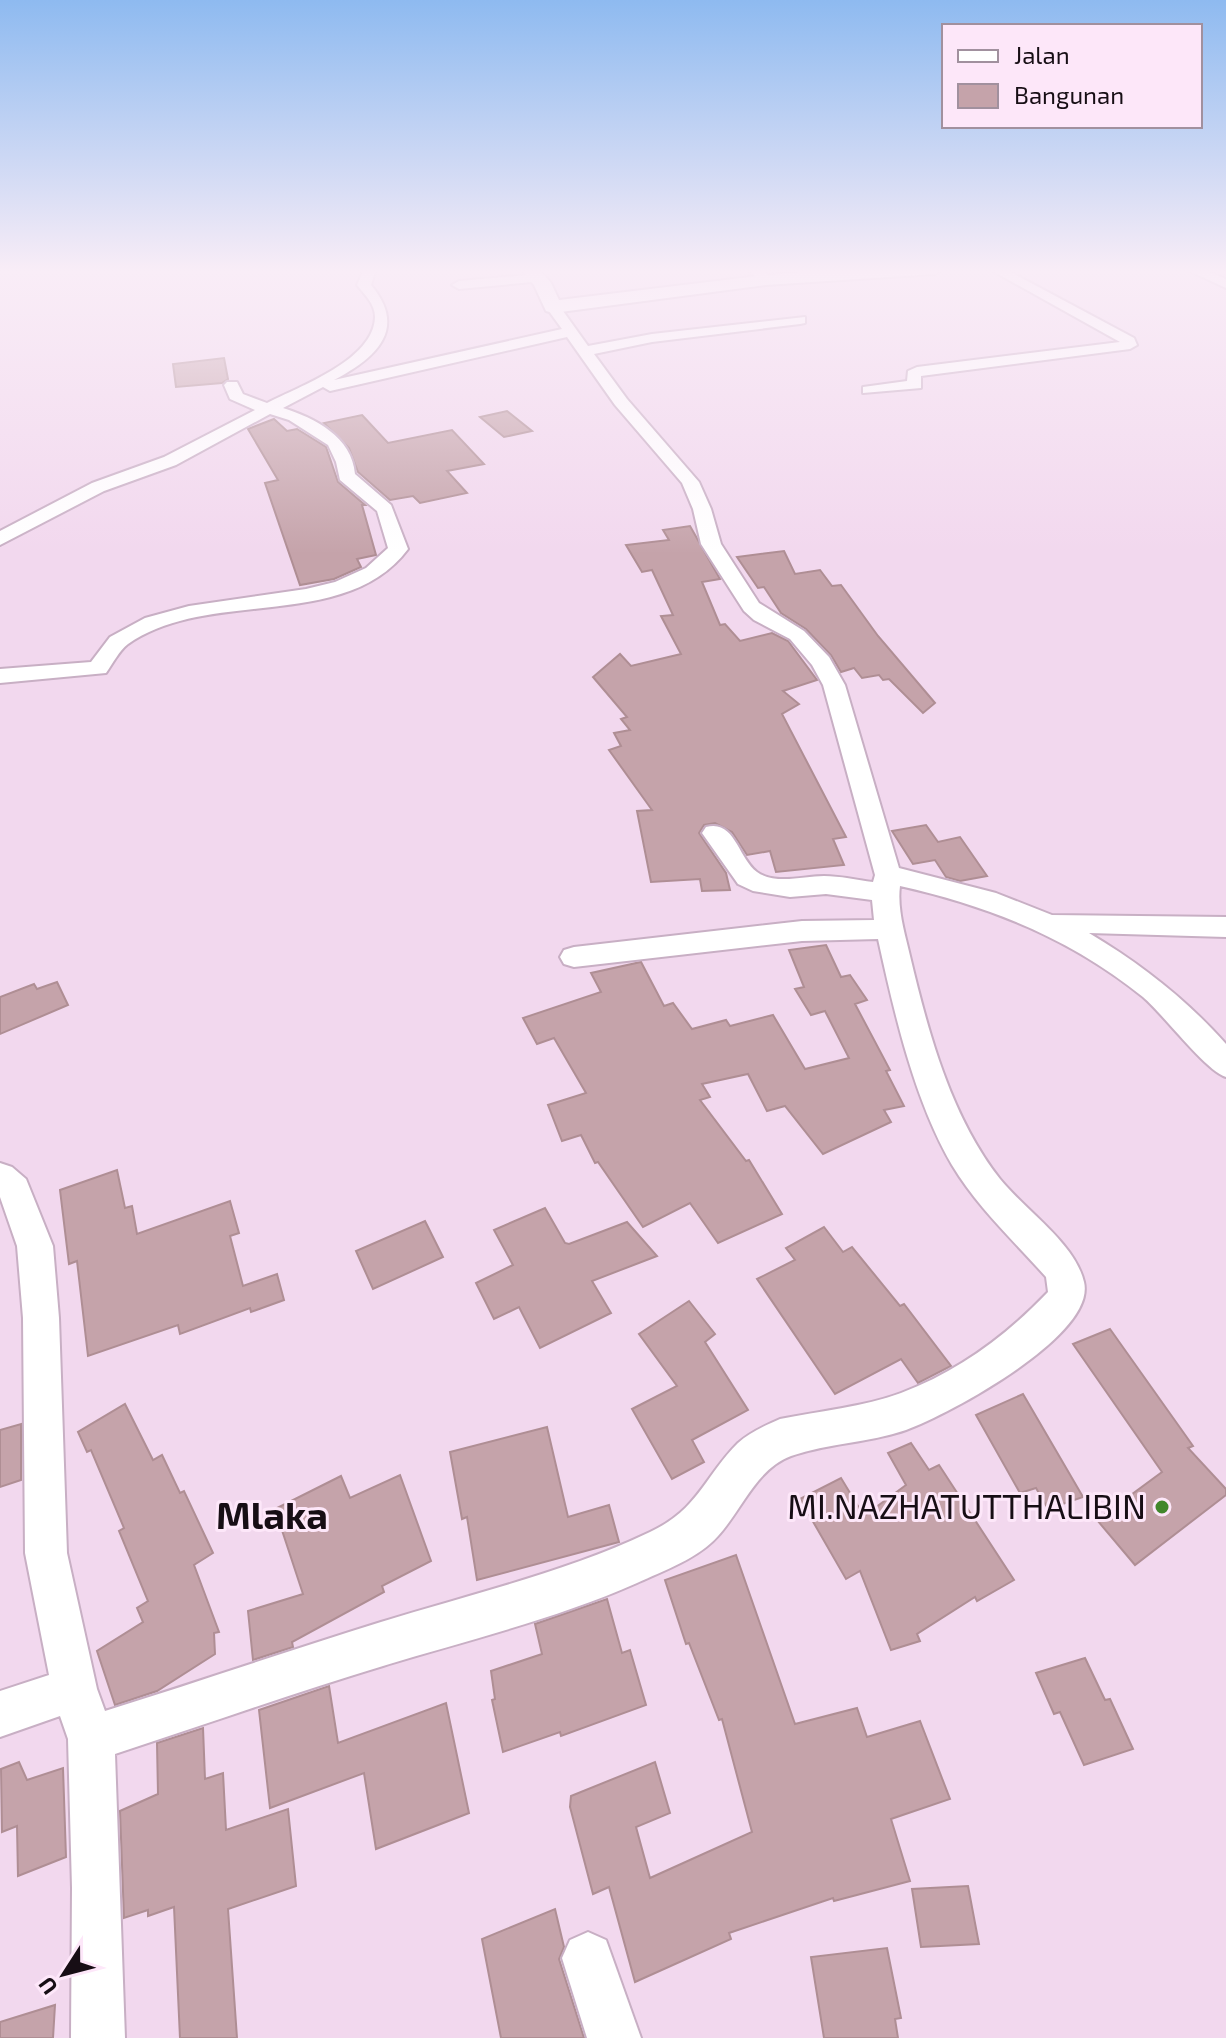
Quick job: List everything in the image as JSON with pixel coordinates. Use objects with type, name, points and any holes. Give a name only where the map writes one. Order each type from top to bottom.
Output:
[{"type":"street","points":[[306,391],[352,364]]},
{"type":"street","points":[[0,539],[98,487],[162,464],[258,404],[427,364]]},
{"type":"street","points":[[91,1739],[382,1644],[507,1608],[621,1568],[670,1545],[701,1525],[753,1457],[780,1439],[903,1412],[978,1376],[1031,1336],[1066,1299],[1067,1283],[1059,1266],[990,1192],[964,1155],[946,1116],[910,1018],[865,801],[834,685],[821,662],[797,635],[761,616],[751,607],[711,544],[702,509],[690,482],[621,402],[594,364]]},
{"type":"street","points":[[868,390],[915,386],[918,384],[913,374],[917,372],[979,364]]},
{"type":"street","points":[[0,676],[98,668],[121,639],[179,613],[331,591],[386,565],[398,549],[385,509],[346,476],[345,462],[335,442],[295,417],[236,396],[232,385]]},
{"type":"street","points":[[715,833],[747,878],[763,885],[790,888],[826,885],[887,905]]},
{"type":"street","points":[[574,957],[802,931],[887,905],[977,897],[1039,917],[1086,924],[1226,927]]},
{"type":"street","points":[[1039,917],[1113,958],[1172,1003],[1226,1065]]},
{"type":"street","points":[[0,1177],[14,1189],[35,1246],[41,1318],[46,1553],[74,1689],[91,1739],[97,1888],[98,2038]]},
{"type":"street","points":[[0,1714],[74,1689]]},
{"type":"street","points":[[588,1958],[614,2038]]},
{"type":"building","points":[[173,364],[225,364],[228,379],[222,383],[176,387]]},
{"type":"building","points":[[507,411],[532,431],[504,437],[480,417]]},
{"type":"building","points":[[362,415],[388,443],[452,430],[484,464],[447,471],[467,493],[420,503],[413,496],[390,500],[358,472],[349,448],[324,423]]},
{"type":"building","points":[[274,419],[287,431],[297,429],[326,447],[338,482],[365,505],[362,505],[376,555],[357,559],[361,567],[334,579],[300,585],[265,483],[278,480],[248,429]]},
{"type":"building","points":[[690,526],[720,579],[702,582],[720,625],[725,624],[740,641],[772,633],[788,641],[817,680],[783,691],[799,704],[782,714],[846,837],[833,839],[844,865],[776,872],[770,851],[747,855],[732,832],[715,823],[704,825],[699,833],[726,873],[730,890],[702,891],[700,879],[651,882],[637,811],[652,810],[609,750],[621,746],[614,733],[630,730],[621,719],[627,717],[593,677],[620,654],[631,666],[681,654],[661,616],[673,615],[652,570],[642,572],[626,545],[669,540],[663,530]]},
{"type":"building","points":[[784,551],[795,574],[820,570],[832,586],[841,585],[878,636],[935,703],[923,713],[889,679],[883,680],[879,675],[862,678],[854,668],[841,672],[831,655],[806,629],[781,613],[764,587],[758,588],[737,557]]},
{"type":"building","points":[[926,825],[938,842],[960,837],[987,876],[960,881],[946,877],[935,860],[913,864],[892,831]]},
{"type":"building","points":[[826,945],[841,977],[850,975],[867,1000],[855,1004],[890,1070],[886,1071],[904,1106],[884,1110],[891,1122],[823,1154],[785,1106],[767,1111],[748,1074],[702,1084],[710,1097],[700,1100],[746,1161],[749,1160],[782,1214],[718,1243],[690,1203],[643,1227],[598,1162],[595,1163],[581,1135],[562,1141],[548,1105],[586,1093],[554,1038],[537,1044],[523,1018],[601,992],[591,973],[641,962],[664,1006],[673,1003],[692,1029],[726,1020],[730,1026],[773,1015],[805,1069],[849,1058],[825,1011],[811,1015],[795,989],[804,987],[789,950]]},
{"type":"building","points":[[57,982],[68,1005],[0,1034],[0,997],[34,984],[37,989]]},
{"type":"building","points":[[117,1170],[125,1208],[132,1206],[137,1234],[230,1201],[239,1233],[230,1236],[243,1286],[277,1274],[284,1300],[251,1312],[250,1308],[180,1334],[178,1325],[88,1356],[77,1261],[69,1264],[60,1190]]},
{"type":"building","points":[[545,1208],[565,1243],[627,1222],[657,1256],[592,1281],[611,1313],[540,1348],[519,1307],[494,1319],[476,1283],[513,1265],[494,1230]]},
{"type":"building","points":[[425,1221],[443,1257],[373,1289],[356,1251]]},
{"type":"building","points":[[824,1227],[843,1252],[852,1247],[900,1306],[904,1304],[951,1366],[918,1383],[901,1359],[835,1394],[757,1279],[795,1260],[786,1248]]},
{"type":"building","points":[[689,1301],[715,1334],[705,1342],[748,1410],[692,1440],[704,1462],[672,1479],[632,1409],[677,1386],[639,1334]]},
{"type":"building","points":[[1110,1329],[1193,1446],[1188,1448],[1226,1489],[1226,1495],[1135,1565],[1097,1520],[1162,1472],[1073,1344]]},
{"type":"building","points":[[1023,1394],[1083,1497],[1048,1509],[1036,1488],[1020,1493],[976,1415]]},
{"type":"building","points":[[125,1404],[153,1460],[162,1455],[180,1493],[184,1491],[213,1553],[194,1565],[219,1632],[214,1633],[215,1654],[157,1691],[115,1705],[97,1651],[143,1622],[137,1608],[148,1601],[119,1531],[124,1528],[91,1450],[87,1452],[78,1432]]},
{"type":"building","points":[[21,1424],[21,1480],[0,1487],[0,1430]]},
{"type":"building","points":[[547,1427],[568,1517],[609,1505],[619,1542],[477,1580],[467,1517],[462,1519],[450,1452]]},
{"type":"building","points":[[911,1443],[929,1470],[939,1465],[1014,1580],[977,1601],[975,1597],[917,1634],[920,1641],[891,1650],[860,1571],[846,1579],[800,1499],[841,1478],[864,1516],[906,1485],[888,1453]]},
{"type":"building","points":[[400,1475],[431,1561],[382,1586],[384,1592],[292,1642],[293,1647],[253,1660],[248,1611],[303,1594],[275,1509],[341,1476],[350,1498]]},
{"type":"building","points":[[736,1555],[795,1724],[857,1708],[867,1737],[920,1721],[950,1799],[891,1819],[910,1881],[834,1901],[833,1898],[729,1933],[731,1939],[635,1982],[609,1887],[593,1894],[570,1807],[571,1796],[655,1762],[670,1813],[636,1827],[650,1878],[752,1832],[722,1719],[719,1720],[689,1643],[686,1644],[665,1580]]},
{"type":"building","points":[[607,1599],[622,1653],[630,1650],[646,1705],[561,1736],[560,1732],[503,1752],[492,1700],[495,1699],[491,1671],[542,1654],[535,1624]]},
{"type":"building","points":[[1085,1658],[1105,1700],[1110,1699],[1133,1749],[1084,1765],[1060,1712],[1054,1714],[1036,1673]]},
{"type":"building","points":[[329,1686],[338,1743],[446,1703],[469,1813],[376,1849],[364,1773],[270,1808],[259,1710]]},
{"type":"building","points":[[203,1728],[205,1779],[223,1773],[226,1830],[288,1809],[296,1886],[228,1909],[237,2038],[180,2038],[174,1907],[148,1916],[148,1910],[124,1918],[120,1811],[158,1794],[157,1743]]},
{"type":"building","points":[[19,1762],[27,1780],[63,1768],[66,1857],[18,1876],[17,1826],[2,1832],[1,1769]]},
{"type":"building","points":[[968,1886],[979,1944],[921,1947],[912,1889]]},
{"type":"building","points":[[555,1909],[564,1947],[559,1959],[584,2038],[501,2038],[482,1939]]},
{"type":"building","points":[[887,1948],[901,2018],[895,2019],[898,2038],[824,2038],[811,1957]]},
{"type":"building","points":[[55,2005],[53,2038],[0,2038],[0,2022]]},
{"type":"place","name":"MI.NAZHATUTTHALIBIN","points":[[1162,1507]]},
{"type":"district","name":"Mlaka","points":[[272,1516]]}]
